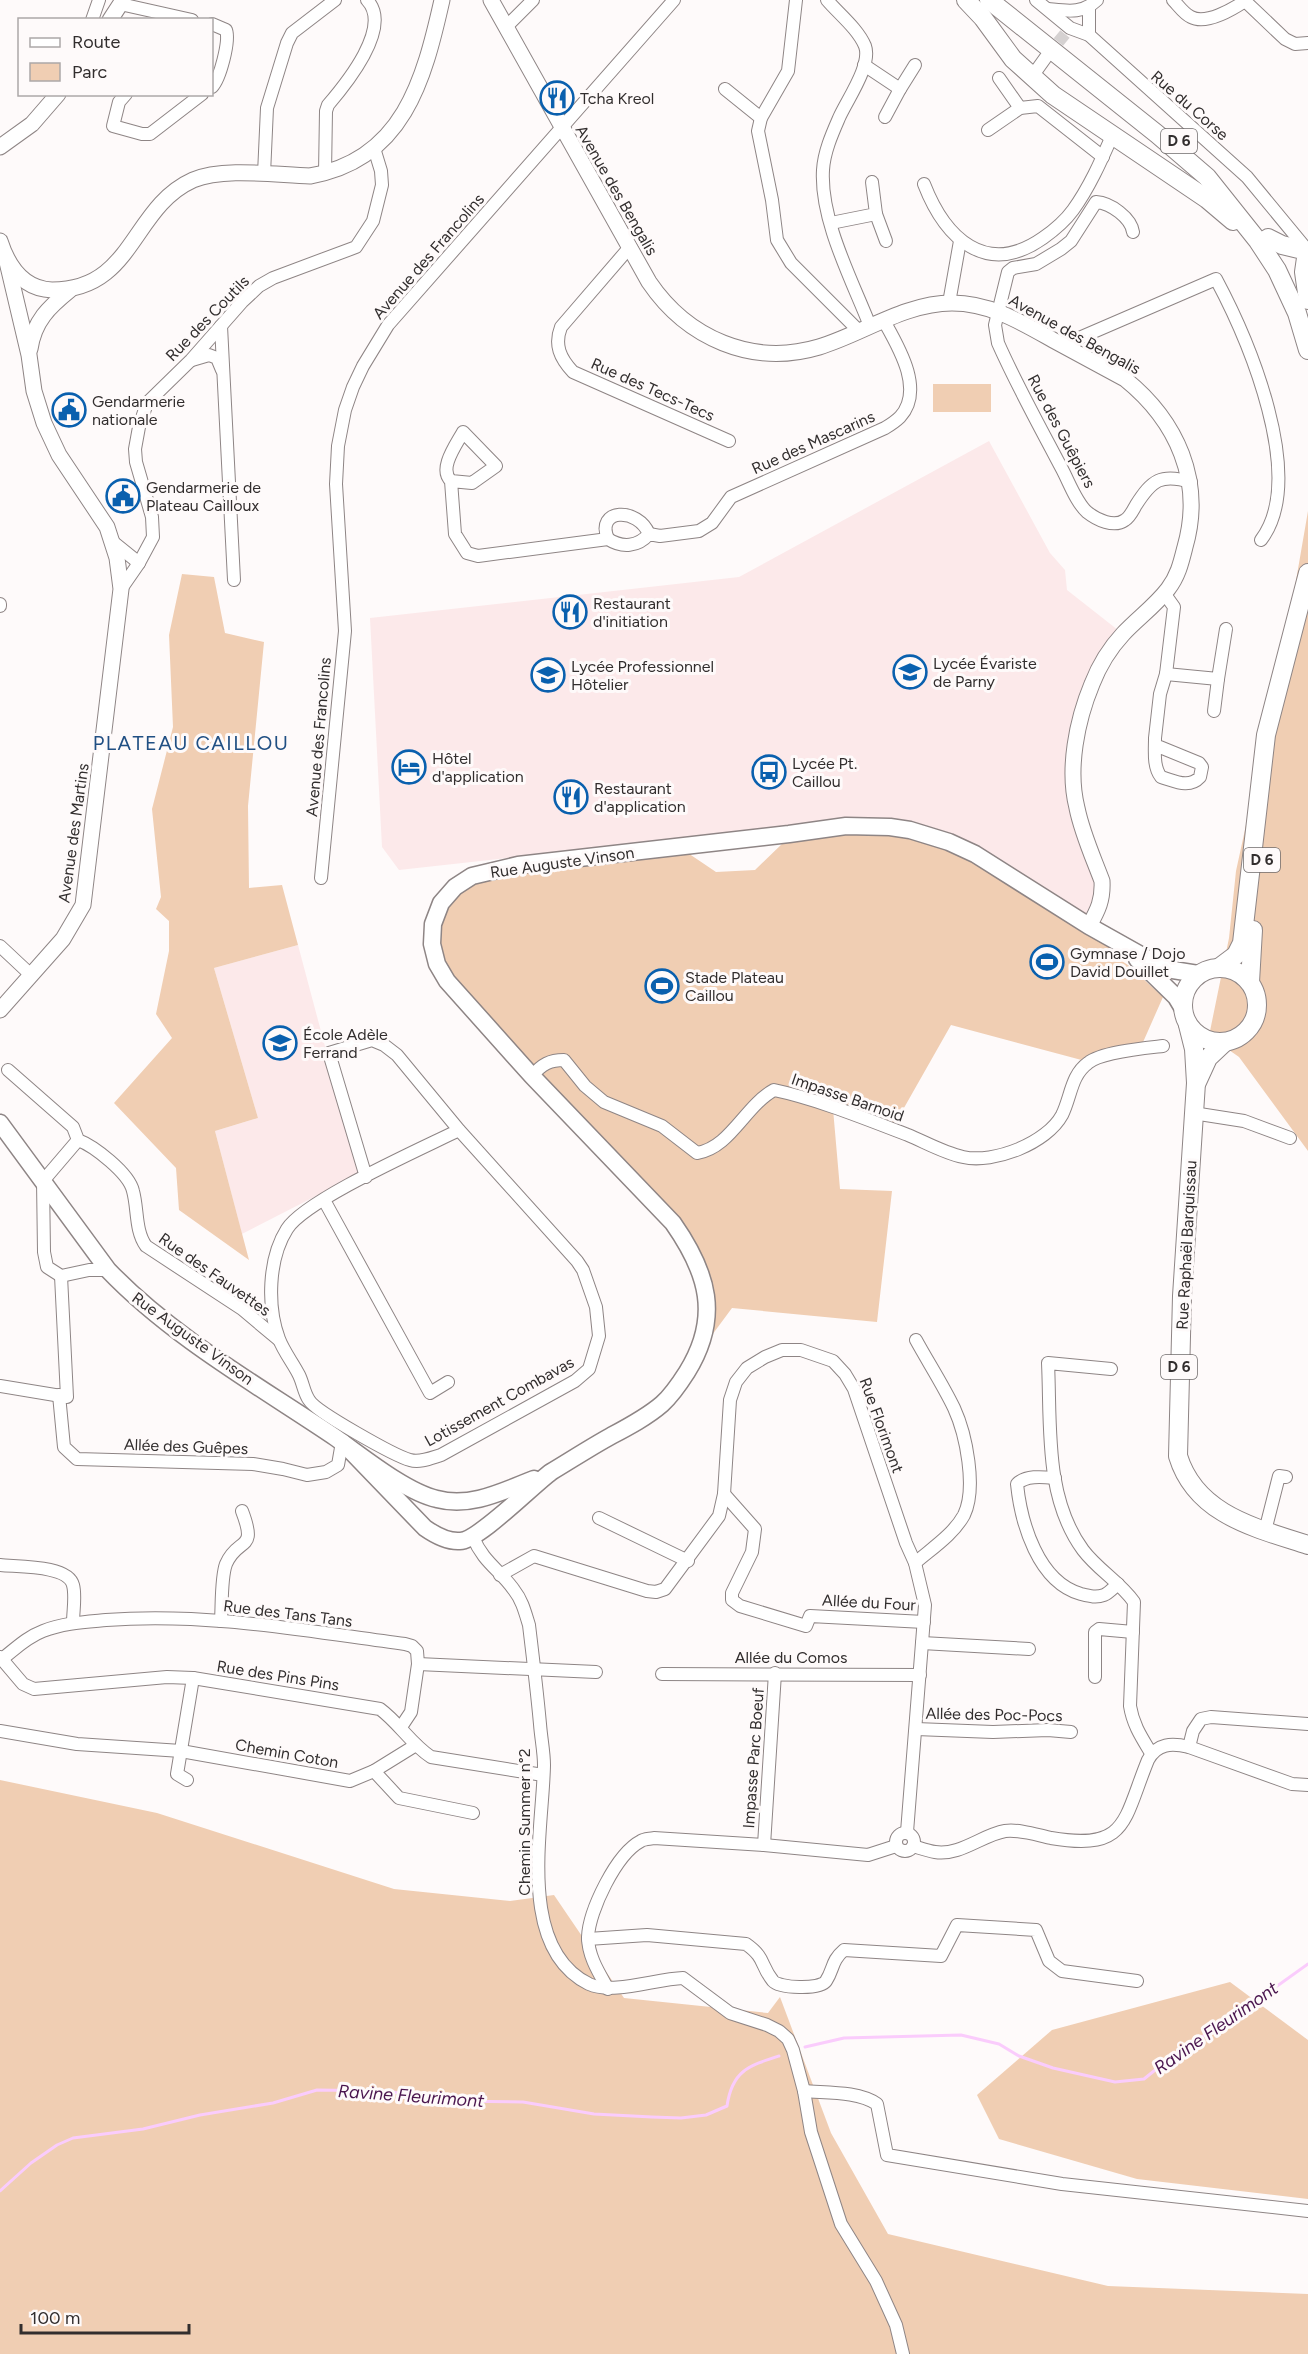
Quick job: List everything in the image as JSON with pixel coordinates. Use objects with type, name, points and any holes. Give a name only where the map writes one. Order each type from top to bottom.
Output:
[{"type":"main road","points":[[966,0],[983,18],[1013,59],[1053,95],[1207,199],[1263,240],[1308,250],[1304,272],[1308,300]]},
{"type":"main road","name":"D 6","points":[[989,0],[1157,134],[1207,177],[1263,240],[1297,313],[1308,350]]},
{"type":"main road","name":"D 6","points":[[1006,0],[1206,163],[1239,201],[1287,273],[1308,319]]},
{"type":"main road","name":"D 6","points":[[1221,967],[1236,955],[1242,943],[1266,735],[1308,573]]},
{"type":"main road","name":"D 6","points":[[1250,982],[1251,945],[1277,739],[1308,616]]},
{"type":"main road","name":"Rue Auguste Vinson","points":[[337,1439],[425,1528],[442,1538],[460,1541],[477,1535],[536,1483],[552,1472],[662,1404],[681,1382],[698,1354],[705,1334],[707,1315],[700,1270],[692,1250],[673,1223],[532,1076],[447,981],[437,964],[432,944],[433,924],[441,903],[455,887],[472,876],[518,865],[846,826],[890,827],[927,834],[975,854],[1089,926],[1155,963],[1173,970],[1198,974]]},
{"type":"main road","name":"Rue Auguste Vinson","points":[[1121,944],[1166,987],[1182,1007]]},
{"type":"main road","points":[[1221,967],[1242,974],[1250,982],[1258,1002],[1256,1014],[1245,1032],[1236,1039],[1225,1042],[1204,1039],[1195,1034],[1188,1025],[1182,1007],[1189,983],[1198,974],[1221,967]]},
{"type":"main road","name":"Rue Raphaël Barquissau","points":[[1188,1025],[1194,1049],[1196,1083],[1182,1296],[1178,1456],[1187,1479],[1207,1501],[1244,1524],[1308,1545]]},
{"type":"main road","name":"Rue Raphaël Barquissau","points":[[1196,1083],[1208,1058],[1225,1042]]},
{"type":"main road","name":"Rue Auguste Vinson","points":[[0,1123],[108,1270],[129,1292],[294,1411],[406,1484],[438,1500],[474,1501],[552,1472]]},
{"type":"main road","points":[[408,1513],[416,1503],[438,1500]]},
{"type":"main road","points":[[474,1501],[483,1519],[477,1535]]},
{"type":"street","points":[[93,18],[99,0]]},
{"type":"street","points":[[264,174],[267,108],[287,43],[292,33],[336,0]]},
{"type":"street","points":[[325,173],[326,111],[328,105],[362,62],[374,24],[375,10],[367,0]]},
{"type":"street","points":[[29,354],[32,336],[46,309],[70,290],[104,276],[123,257],[159,204],[175,190],[214,173],[310,176],[325,173],[355,161],[374,148],[396,127],[413,98],[442,0]]},
{"type":"street","name":"Avenue des Bengalis","points":[[491,0],[649,282],[666,306],[696,331],[718,342],[761,352],[799,351],[818,347],[926,307],[950,303],[981,306],[998,311],[1125,379],[1138,389],[1175,438],[1191,482],[1190,521],[1177,576],[1164,593],[1123,634],[1103,660],[1080,720],[1075,756],[1076,808],[1101,882],[1102,893],[1101,904],[1089,926]]},
{"type":"street","points":[[506,27],[533,0]]},
{"type":"street","name":"Avenue des Francolins","points":[[321,878],[345,631],[336,484],[338,446],[345,410],[363,366],[388,325],[562,128],[664,6],[674,0]]},
{"type":"street","points":[[796,0],[788,71],[761,118],[758,138],[772,200],[777,240],[791,263],[871,326]]},
{"type":"street","points":[[827,0],[862,41],[866,53],[864,65],[829,142],[823,169],[825,197],[831,223],[839,249],[871,326]]},
{"type":"street","name":"Rue du Corse","points":[[1036,0],[1067,31],[1089,35],[1247,177],[1308,250]]},
{"type":"street","points":[[1173,0],[1191,17],[1202,19],[1227,13],[1245,1],[1285,39],[1295,44],[1308,43]]},
{"type":"street","points":[[111,18],[122,2],[170,17]]},
{"type":"street","points":[[1046,9],[1067,11],[1093,4],[1089,35]]},
{"type":"street","points":[[213,24],[226,30],[228,37],[218,78],[213,86]]},
{"type":"street","points":[[1032,78],[1046,57]]},
{"type":"street","points":[[864,65],[900,89]]},
{"type":"street","points":[[885,117],[915,65]]},
{"type":"street","points":[[999,78],[1020,108]]},
{"type":"street","points":[[725,89],[761,118]]},
{"type":"street","points":[[0,147],[32,124],[55,96]]},
{"type":"street","points":[[124,96],[119,102],[113,126],[150,134],[199,96]]},
{"type":"street","points":[[988,130],[1020,108],[1038,106],[1103,157]]},
{"type":"street","points":[[924,184],[943,222],[960,241],[982,252],[1003,255],[1017,252],[1033,245],[1073,210],[1103,157],[1112,136]]},
{"type":"street","name":"Rue des Coutils","points":[[121,589],[153,537],[152,517],[136,462],[135,449],[139,427],[147,404],[259,286],[273,278],[356,247],[373,221],[382,185],[381,171],[374,148]]},
{"type":"street","points":[[872,182],[876,214],[886,242]]},
{"type":"street","name":"Rue des Guêpiers","points":[[1133,232],[1132,224],[1128,219],[1103,202],[1096,202],[1071,241],[1061,249],[1035,264],[1013,268],[1008,272],[996,325],[998,343],[1086,511],[1106,522],[1117,523],[1126,520],[1146,489],[1154,482],[1165,477],[1191,482]]},
{"type":"street","points":[[831,223],[876,214]]},
{"type":"street","name":"Avenue des Martins","points":[[0,241],[29,354],[34,391],[50,439],[98,511],[113,542],[121,589],[83,905],[63,939],[0,1011]]},
{"type":"street","points":[[950,303],[960,241]]},
{"type":"street","name":"Rue des Tecs-Tecs","points":[[629,249],[561,327],[557,336],[560,355],[573,372],[729,441]]},
{"type":"street","points":[[7,262],[21,278],[32,285],[45,290],[70,290]]},
{"type":"street","points":[[1063,345],[1216,279],[1238,320],[1251,355],[1264,392],[1275,440],[1279,494],[1268,531],[1260,540]]},
{"type":"street","points":[[221,326],[234,580]]},
{"type":"street","name":"Rue des Mascarins","points":[[452,481],[472,483],[496,466],[463,432],[446,470],[447,477],[452,481],[455,534],[467,553],[478,556],[608,539],[622,545],[630,545],[644,540],[649,534],[660,536],[699,531],[712,523],[731,497],[885,428],[900,417],[908,403],[907,372],[900,351],[871,326]]},
{"type":"street","points":[[191,360],[209,356],[217,358],[221,362],[223,372]]},
{"type":"street","points":[[608,539],[605,531],[606,524],[617,514],[634,517],[645,526],[649,534]]},
{"type":"street","points":[[113,542],[139,563]]},
{"type":"street","points":[[1155,745],[1160,694],[1166,674],[1174,607],[1164,593]]},
{"type":"street","points":[[1214,711],[1226,629]]},
{"type":"street","points":[[1166,674],[1218,679]]},
{"type":"street","points":[[0,946],[31,975]]},
{"type":"street","name":"Lotissement Combavas","points":[[309,1402],[393,1453],[412,1461],[424,1461],[441,1455],[575,1381],[589,1370],[597,1349],[599,1336],[596,1307],[583,1270],[577,1261],[459,1130],[397,1055],[384,1045],[372,1040],[329,1053],[366,1177]]},
{"type":"street","name":"Impasse Barnoid","points":[[532,1076],[539,1067],[552,1060],[564,1060],[585,1086],[604,1102],[662,1126],[697,1153],[709,1151],[721,1143],[754,1104],[774,1090],[892,1129],[963,1158],[1002,1156],[1044,1136],[1062,1116],[1078,1072],[1089,1062],[1140,1049],[1163,1046]]},
{"type":"street","name":"Rue des Fauvettes","points":[[8,1070],[73,1127],[78,1140],[91,1145],[128,1179],[133,1188],[140,1238],[146,1246],[242,1309],[279,1341]]},
{"type":"street","points":[[1193,1113],[1244,1121],[1290,1138]]},
{"type":"street","points":[[294,1411],[309,1402],[299,1375],[279,1341],[274,1323],[272,1289],[274,1258],[287,1229],[296,1218],[324,1200],[459,1130]]},
{"type":"street","points":[[78,1140],[43,1181],[44,1252],[47,1268],[61,1276],[89,1270],[108,1270]]},
{"type":"street","points":[[324,1200],[430,1393],[448,1382]]},
{"type":"street","name":"Allée des Guêpes","points":[[61,1276],[67,1397],[59,1395],[64,1447],[77,1459],[253,1464],[284,1469],[307,1476],[326,1472],[339,1465],[337,1439]]},
{"type":"street","points":[[915,1340],[954,1409],[970,1467],[970,1485],[964,1514],[956,1526],[915,1563]]},
{"type":"street","name":"Rue Florimont","points":[[500,1575],[534,1556],[656,1592],[670,1584],[719,1516],[723,1494],[730,1400],[735,1382],[747,1368],[782,1350],[801,1350],[833,1361],[845,1374],[854,1389],[906,1543],[915,1563],[925,1605],[907,1832]]},
{"type":"street","points":[[1111,1369],[1048,1363],[1055,1478],[1058,1496],[1084,1551],[1134,1602],[1130,1706],[1132,1719],[1151,1753]]},
{"type":"street","points":[[0,1386],[59,1395]]},
{"type":"street","points":[[329,1415],[337,1439]]},
{"type":"street","points":[[1265,1531],[1279,1476],[1286,1477]]},
{"type":"street","points":[[1055,1478],[1020,1480],[1017,1484],[1025,1522],[1041,1559],[1058,1581],[1073,1592],[1093,1597],[1104,1595],[1118,1584]]},
{"type":"street","name":"Allée du Four","points":[[723,1494],[755,1529],[752,1552],[732,1593],[732,1600],[740,1606],[806,1626],[810,1616],[924,1622]]},
{"type":"street","points":[[221,1621],[225,1565],[250,1533],[242,1511]]},
{"type":"street","points":[[599,1518],[688,1561]]},
{"type":"street","name":"Chemin Summer n°2","points":[[477,1535],[485,1559],[514,1588],[523,1604],[529,1625],[544,1764],[538,1888],[541,1912],[548,1935],[567,1968],[591,1984],[608,1989]]},
{"type":"street","points":[[0,1565],[56,1570],[67,1576],[74,1589],[73,1623]]},
{"type":"street","name":"Rue des Tans Tans","points":[[1,1658],[34,1634],[73,1623],[149,1617],[221,1621],[405,1644],[417,1651],[418,1664]]},
{"type":"street","points":[[1095,1677],[1095,1632],[1099,1629],[1133,1632]]},
{"type":"street","points":[[922,1643],[1029,1649]]},
{"type":"street","name":"Rue des Pins Pins","points":[[1,1658],[23,1684],[34,1689],[167,1677],[193,1678],[380,1709],[431,1757],[543,1775]]},
{"type":"street","points":[[401,1727],[411,1712],[418,1664],[596,1672]]},
{"type":"street","name":"Allée du Comos","points":[[662,1674],[920,1675]]},
{"type":"street","name":"Impasse Parc Boeuf","points":[[764,1845],[775,1674]]},
{"type":"street","points":[[187,1780],[177,1774],[193,1678]]},
{"type":"street","points":[[1189,1747],[1193,1731],[1201,1719],[1211,1717],[1308,1724]]},
{"type":"street","name":"Allée des Poc-Pocs","points":[[916,1729],[1071,1732]]},
{"type":"street","name":"Chemin Coton","points":[[0,1731],[77,1744],[181,1751],[350,1781],[374,1770],[416,1745]]},
{"type":"street","points":[[896,1846],[905,1851],[913,1846],[937,1853],[957,1850],[995,1834],[1012,1831],[1077,1842],[1103,1839],[1119,1829],[1151,1753],[1165,1745],[1178,1744],[1189,1747],[1292,1784],[1308,1785]]},
{"type":"street","points":[[374,1770],[399,1798],[473,1814]]},
{"type":"street","points":[[896,1846],[897,1835],[907,1832],[911,1834],[914,1841],[913,1846]]},
{"type":"street","points":[[896,1846],[868,1855],[654,1838],[641,1841],[626,1853],[609,1878],[590,1919],[588,1939],[594,1963],[608,1989],[683,1978],[730,2013],[767,2025],[788,2039],[794,2050],[811,2132],[841,2224],[876,2281],[896,2325],[903,2354]]},
{"type":"street","points":[[588,1939],[647,1935],[746,1944],[759,1954],[774,1982],[780,1985],[818,1987],[825,1983],[835,1957],[844,1950],[941,1956],[957,1925],[1036,1930],[1049,1961],[1062,1971],[1137,1981]]},
{"type":"street","points":[[804,2091],[858,2096],[877,2104],[887,2155],[1062,2184],[1308,2211]]},
{"type":"shaded area","points":[[989,441],[1050,553],[1065,570],[1067,590],[1123,634],[1092,684],[1074,792],[1102,881],[1089,926],[927,834],[517,857],[399,870],[382,847],[370,618],[739,577]]},
{"type":"shaded area","name":"École Adèle Ferrand","points":[[298,945],[359,1174],[242,1234],[215,1131],[258,1118],[214,968]]},
{"type":"green space","points":[[933,384],[991,384],[991,412],[933,412]]},
{"type":"green space","points":[[1308,511],[1308,1151],[1239,1057],[1209,1036],[1229,938],[1236,871],[1284,650]]},
{"type":"green space","points":[[182,574],[214,577],[225,633],[264,642],[248,806],[249,888],[282,885],[298,945],[214,968],[258,1118],[215,1131],[249,1260],[179,1210],[176,1168],[114,1103],[172,1038],[156,1014],[169,951],[169,921],[156,909],[161,897],[152,809],[173,727],[169,635]]},
{"type":"green space","points":[[789,834],[927,834],[1121,944],[1114,956],[1128,965],[1163,997],[1140,1049],[1089,1062],[951,1025],[892,1129],[833,1109],[840,1189],[892,1191],[877,1322],[732,1308],[698,1354],[705,1334],[691,1250],[437,964],[441,903],[472,876],[679,847],[716,872],[755,870],[784,842]]},
{"type":"green space","points":[[0,1780],[157,1813],[394,1889],[510,1901],[554,1895],[624,1998],[768,2013],[780,1997],[831,2133],[888,2234],[1108,2286],[1308,2294],[1308,2354],[0,2354]]},
{"type":"green space","points":[[1230,1982],[1308,2040],[1308,2199],[1137,2179],[999,2139],[977,2095],[1052,2030]]},
{"type":"waterway","name":"Ravine Fleurimont","points":[[805,2047],[844,2038],[961,2035],[999,2044],[1019,2056],[1053,2068],[1115,2082],[1144,2079],[1175,2054],[1238,2014],[1308,1964]]},
{"type":"waterway","name":"Ravine Fleurimont","points":[[0,2191],[31,2163],[57,2145],[73,2138],[143,2129],[200,2115],[273,2103],[317,2090],[387,2091],[445,2101],[523,2102],[594,2114],[681,2118],[706,2115],[727,2106],[733,2085],[743,2072],[779,2056]]},
{"type":"tunnel","points":[[1047,56],[1065,34]]},
{"type":"place","name":"Tcha Kreol","points":[[557,98]]},
{"type":"place","name":"Gendarmerie nationale","points":[[69,410]]},
{"type":"place","name":"Gendarmerie de Plateau Cailloux","points":[[123,496]]},
{"type":"place","name":"Restaurant d'initiation","points":[[570,612]]},
{"type":"place","name":"Lycée Évariste de Parny","points":[[910,672]]},
{"type":"place","name":"Lycée Professionnel Hôtelier","points":[[548,675]]},
{"type":"place","name":"Hôtel d'application","points":[[409,767]]},
{"type":"place","name":"Lycée Pt. Caillou","points":[[769,772]]},
{"type":"place","name":"Restaurant d'application","points":[[571,797]]},
{"type":"place","name":"Gymnase / Dojo David Douillet","points":[[1047,962]]},
{"type":"place","name":"Stade Plateau Caillou","points":[[662,986]]},
{"type":"place","name":"École Adèle Ferrand","points":[[280,1043]]},
{"type":"district","name":"PLATEAU CAILLOU","points":[[191,743]]}]
